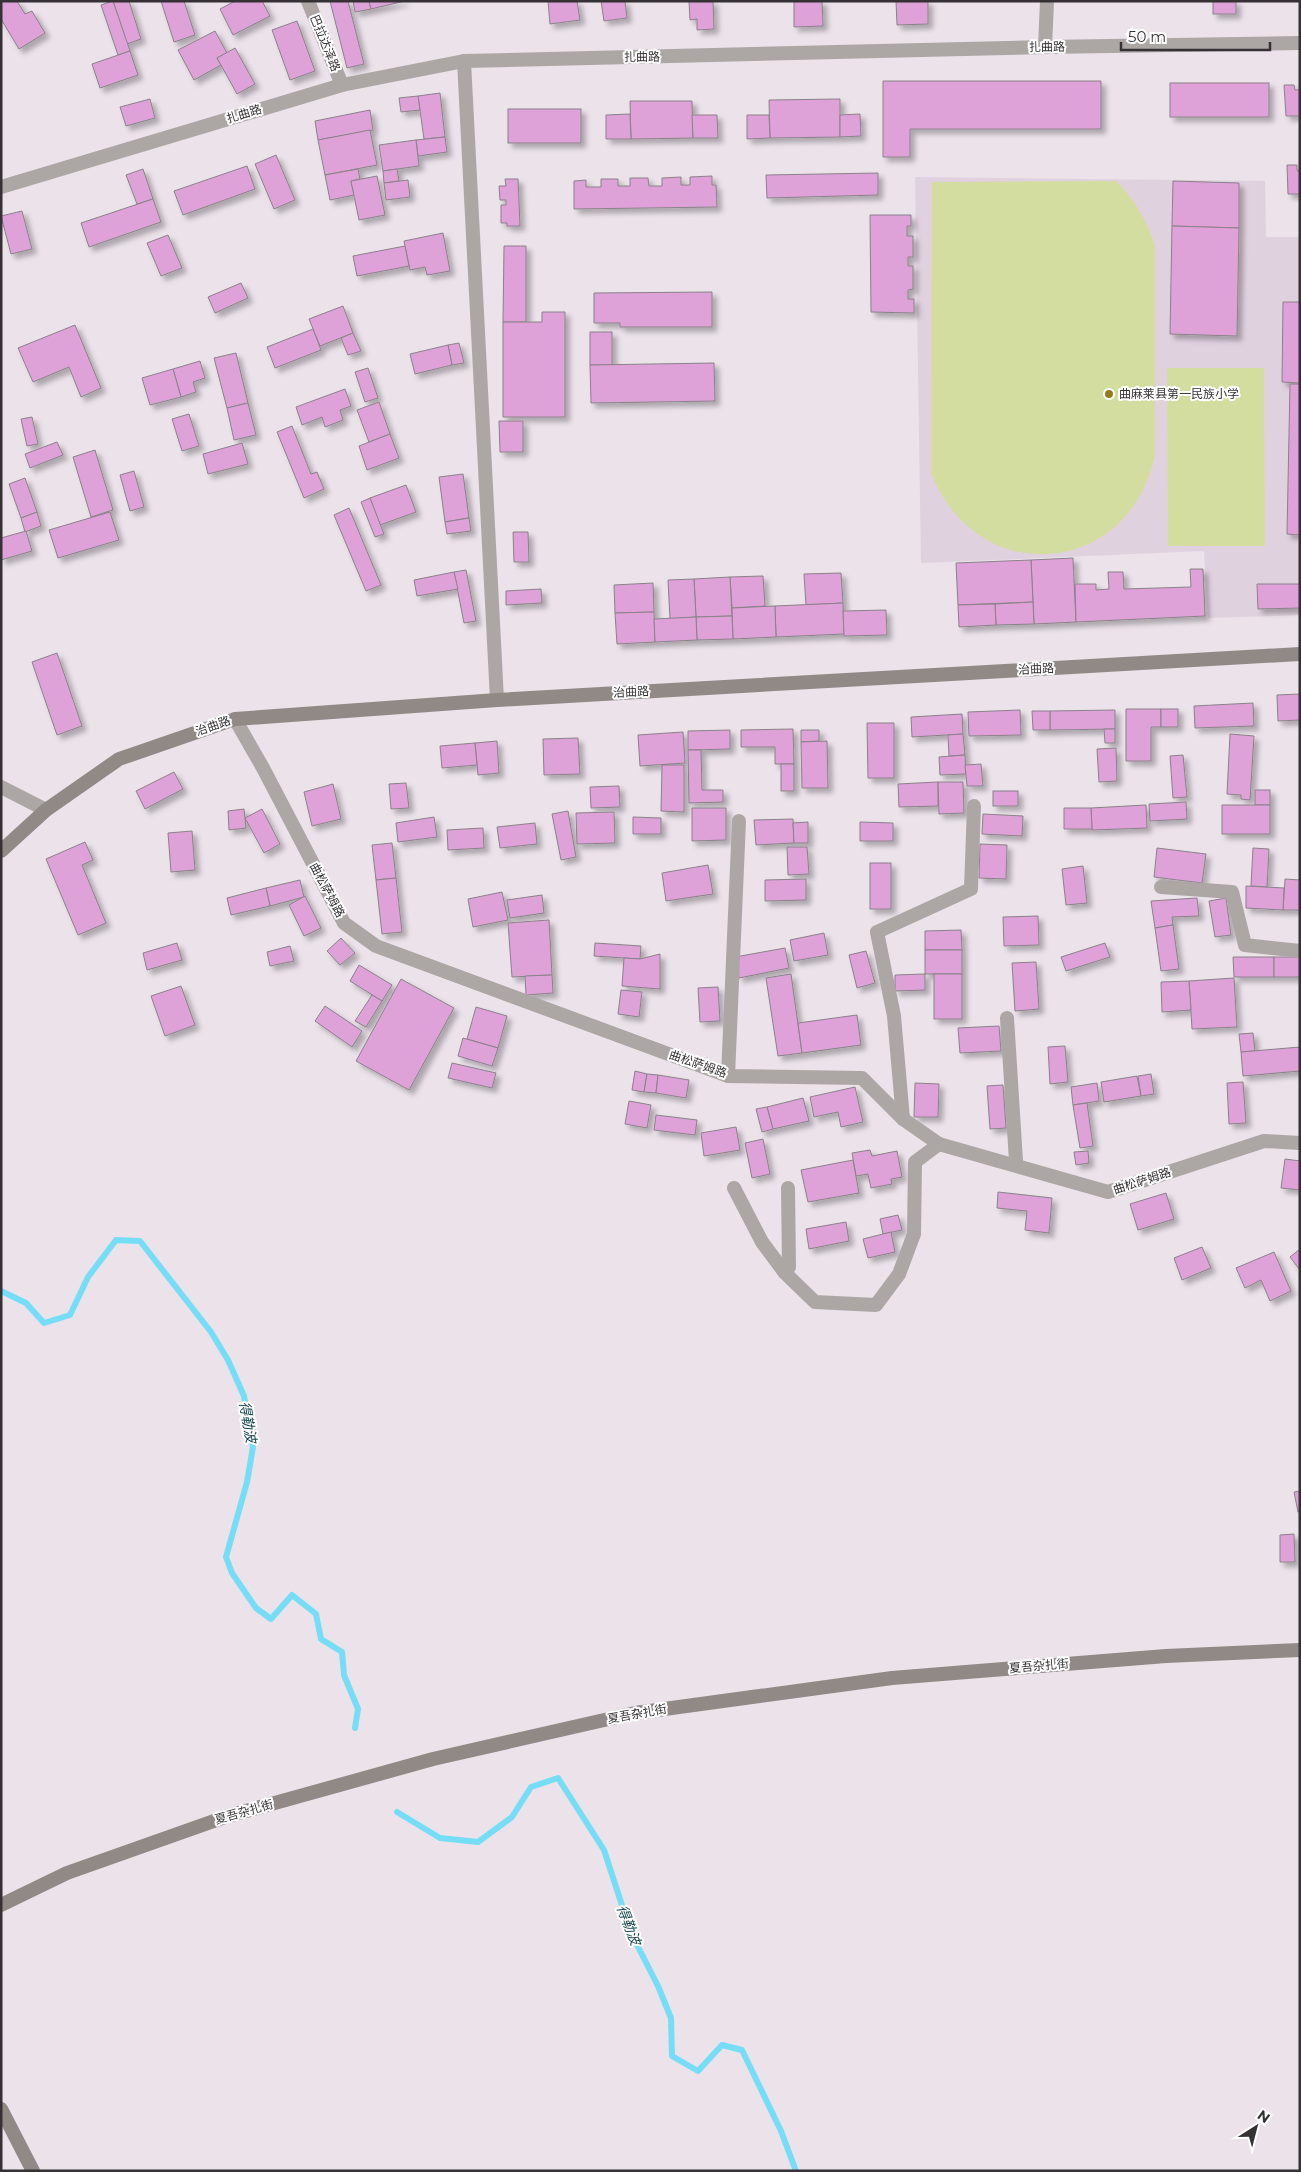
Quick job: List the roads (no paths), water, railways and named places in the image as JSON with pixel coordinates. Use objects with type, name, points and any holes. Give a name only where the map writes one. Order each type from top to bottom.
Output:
[{"type":"main road","name":"治曲路","points":[[1,851],[46,810],[119,759],[235,719],[497,700],[1300,654]]},
{"type":"main road","name":"夏吾杂扎街","points":[[1,1905],[67,1873],[228,1816],[433,1759],[635,1713],[892,1678],[1166,1656],[1300,1650]]},
{"type":"main road","points":[[1,2109],[33,2171]]},
{"type":"street","name":"巴拉达泽路","points":[[308,1],[342,85]]},
{"type":"street","points":[[1046,47],[1047,1]]},
{"type":"street","name":"扎曲路","points":[[1,186],[342,85],[464,61],[1046,47],[1300,44]]},
{"type":"street","points":[[464,61],[497,700]]},
{"type":"street","name":"曲松萨姆路","points":[[235,719],[263,768],[344,923],[376,946],[728,1076],[862,1078],[902,1119],[939,1144],[1108,1192],[1264,1141],[1300,1143]]},
{"type":"street","points":[[1,787],[46,810]]},
{"type":"street","points":[[902,1119],[894,1016],[877,932],[971,888],[974,806]]},
{"type":"street","points":[[728,1076],[739,821]]},
{"type":"street","points":[[1161,887],[1232,892],[1245,945],[1300,951]]},
{"type":"street","points":[[1007,1018],[1016,1160]]},
{"type":"street","points":[[734,1188],[762,1242],[785,1273],[816,1302],[876,1305],[899,1274],[914,1234],[915,1162],[939,1144]]},
{"type":"street","points":[[788,1188],[788,1267]]},
{"type":"waterway","name":"得勒波","points":[[1,1291],[26,1303],[44,1323],[70,1315],[88,1277],[116,1240],[140,1241],[211,1332],[228,1360],[244,1396],[253,1447],[247,1482],[226,1557],[232,1573],[256,1608],[271,1619],[292,1595],[316,1614],[321,1639],[342,1652],[344,1675],[358,1709],[355,1728]]},
{"type":"waterway","name":"得勒波","points":[[397,1812],[440,1838],[478,1842],[512,1817],[531,1787],[558,1778],[604,1850],[631,1933],[658,1986],[671,2018],[672,2056],[698,2071],[722,2045],[742,2050],[781,2131],[796,2171]]},
{"type":"place","name":"曲麻莱县第一民族小学","points":[[1109,394]]}]
